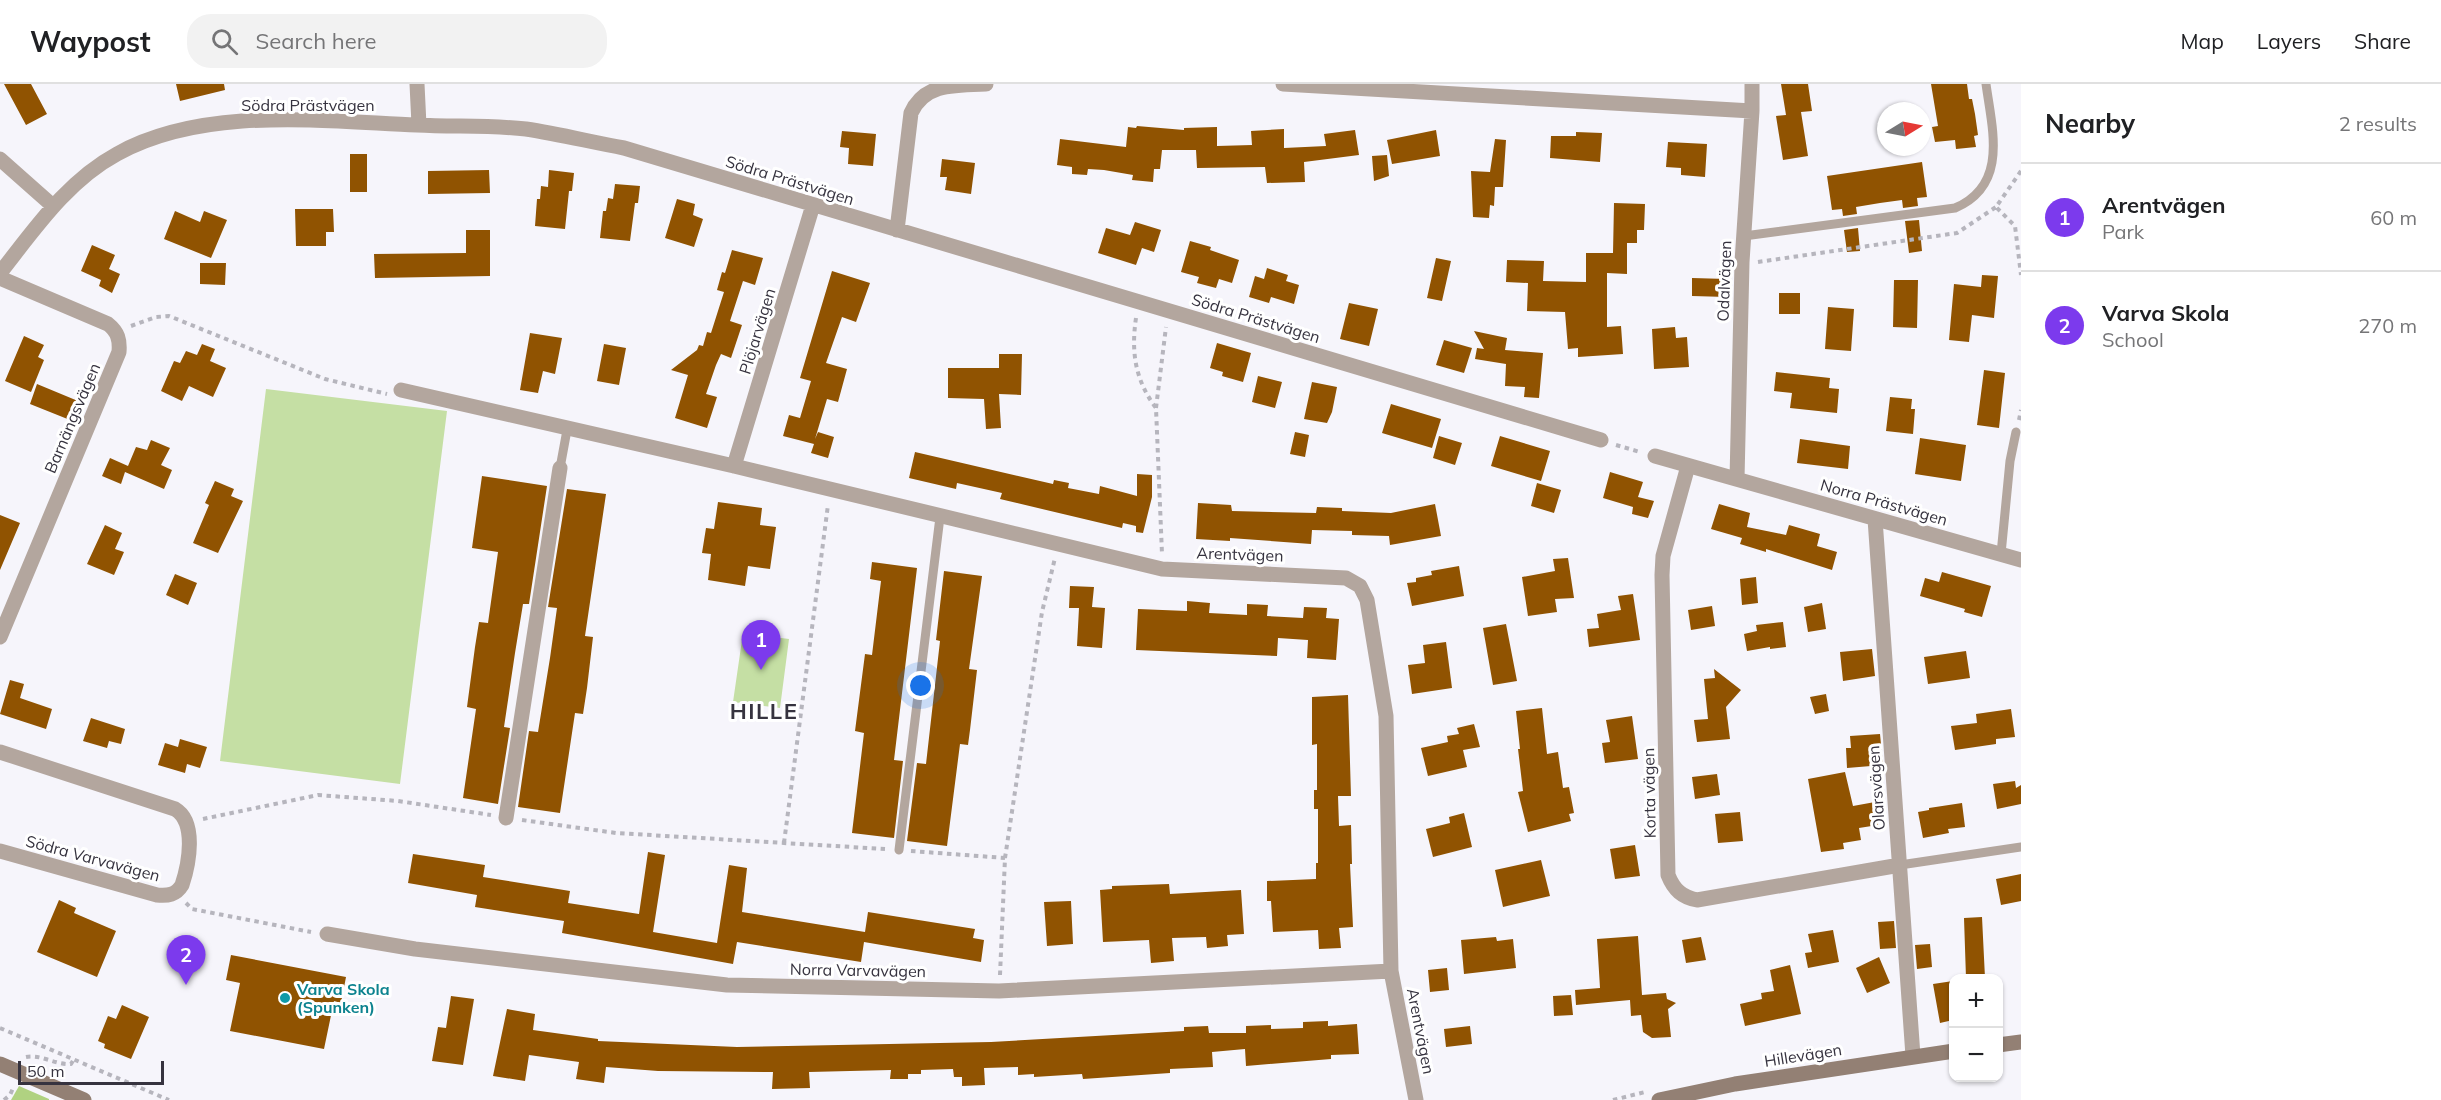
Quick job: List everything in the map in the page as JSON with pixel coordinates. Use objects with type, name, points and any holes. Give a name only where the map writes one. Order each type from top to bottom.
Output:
[{"type":"street","points":[[417,84],[419,125]]},
{"type":"street","points":[[897,230],[911,113],[915,100],[927,88],[939,85],[986,84]]},
{"type":"street","points":[[1283,84],[1752,111]]},
{"type":"street","name":"Odalvägen","points":[[1737,479],[1742,262],[1752,84]]},
{"type":"street","name":"Södra Prästvägen","points":[[0,273],[53,206],[100,164],[133,146],[168,133],[216,125],[254,122],[321,121],[525,129],[624,148],[1601,440]]},
{"type":"street","points":[[0,159],[53,206]]},
{"type":"street","name":"Plöjarvägen","points":[[734,466],[813,206]]},
{"type":"street","points":[[0,278],[102,321],[117,332]]},
{"type":"street","name":"Barnängsvägen","points":[[0,637],[119,352],[120,341],[117,332]]},
{"type":"street","name":"Arentvägen","points":[[401,390],[567,430],[734,466],[1162,569],[1346,578],[1353,581],[1364,592],[1387,724],[1391,971],[1416,1100]]},
{"type":"street","points":[[1655,456],[1737,479]]},
{"type":"street","name":"Korta vägen","points":[[1688,466],[1664,556],[1662,575],[1668,875],[1672,886],[1680,894],[1697,900],[1900,866]]},
{"type":"street","points":[[506,818],[560,468]]},
{"type":"street","name":"Norra Prästvägen","points":[[1737,479],[2021,560]]},
{"type":"street","name":"Olarsvägen","points":[[1875,519],[1913,1056]]},
{"type":"street","points":[[0,752],[175,809],[187,822],[189,839],[182,885],[177,892]]},
{"type":"street","name":"Södra Varvavägen","points":[[0,851],[157,895],[171,895],[177,892]]},
{"type":"street","name":"Norra Varvavägen","points":[[327,934],[415,949],[700,983],[999,991],[1391,971]]},
{"type":"street","points":[[2003,1044],[2021,1042]]},
{"type":"street","name":"Hillevägen","points":[[1659,1100],[1735,1084],[1949,1052]]},
{"type":"street","points":[[0,1064],[84,1100]]},
{"type":"lane","points":[[1744,236],[1955,208],[1970,201],[1988,177],[1995,150],[1986,84]]},
{"type":"lane","points":[[560,468],[567,430]]},
{"type":"lane","points":[[2001,554],[2010,461],[2016,432]]},
{"type":"lane","points":[[899,850],[940,517]]},
{"type":"lane","points":[[1900,866],[2021,847]]},
{"type":"path","points":[[1742,262],[1767,262],[1957,233],[1996,207],[2021,171]]},
{"type":"path","points":[[1996,207],[2015,226],[2021,275]]},
{"type":"path","points":[[1138,302],[1134,335],[1138,374],[1142,389],[1156,408]]},
{"type":"path","points":[[1162,569],[1156,408],[1168,311]]},
{"type":"path","points":[[117,332],[140,321],[169,316],[325,379],[400,397],[401,390]]},
{"type":"path","points":[[1601,440],[1655,456]]},
{"type":"path","points":[[784,843],[830,489]]},
{"type":"path","points":[[999,991],[1005,858],[1041,624],[1058,545]]},
{"type":"path","points":[[187,822],[318,795],[398,801],[616,833],[1005,858]]},
{"type":"path","points":[[177,892],[192,909],[327,934]]},
{"type":"path","points":[[0,1028],[169,1100]]},
{"type":"green space","points":[[266,389],[447,411],[400,784],[220,761]]},
{"type":"green space","points":[[743,633],[789,639],[780,708],[733,702]]},
{"type":"green space","points":[[19,1086],[49,1099],[49,1100],[11,1100]]},
{"type":"building","points":[[4,84],[31,84],[47,114],[26,125]]},
{"type":"building","points":[[176,84],[224,84],[225,90],[180,101]]},
{"type":"building","points":[[1781,84],[1808,84],[1812,111],[1801,112],[1808,156],[1783,160],[1776,116],[1786,115]]},
{"type":"building","points":[[1931,84],[1967,84],[1978,135],[1974,136],[1976,147],[1956,149],[1955,140],[1935,142],[1932,127],[1938,126]]},
{"type":"building","points":[[1137,126],[1184,130],[1184,128],[1217,127],[1217,146],[1252,145],[1251,131],[1284,129],[1284,148],[1326,146],[1324,134],[1355,130],[1359,155],[1304,162],[1305,182],[1267,183],[1265,167],[1197,168],[1196,150],[1162,150],[1160,169],[1154,169],[1153,182],[1132,180],[1133,175],[1104,170],[1088,169],[1087,175],[1072,174],[1072,167],[1057,165],[1060,139],[1126,147],[1128,127],[1136,128]]},
{"type":"building","points":[[1436,130],[1440,156],[1392,164],[1387,140]]},
{"type":"building","points":[[842,131],[876,134],[873,166],[848,164],[849,148],[840,147]]},
{"type":"building","points":[[1576,132],[1602,133],[1600,162],[1550,158],[1551,136],[1576,136]]},
{"type":"building","points":[[1495,139],[1506,140],[1503,187],[1495,187],[1494,206],[1490,205],[1489,218],[1473,217],[1471,171],[1490,172]]},
{"type":"building","points":[[1668,142],[1707,144],[1705,177],[1681,175],[1681,168],[1666,167]]},
{"type":"building","points":[[350,154],[367,154],[367,192],[350,192]]},
{"type":"building","points":[[1387,155],[1389,176],[1374,181],[1372,156]]},
{"type":"building","points":[[942,159],[975,163],[971,194],[945,190],[947,177],[940,177]]},
{"type":"building","points":[[1922,162],[1927,197],[1917,198],[1918,206],[1903,208],[1902,200],[1856,207],[1857,214],[1843,216],[1842,209],[1832,210],[1827,176]]},
{"type":"building","points":[[489,170],[490,193],[428,194],[428,171]]},
{"type":"building","points":[[549,170],[574,173],[572,191],[569,191],[565,229],[535,226],[537,199],[540,199],[541,186],[548,187]]},
{"type":"building","points":[[615,184],[640,186],[638,203],[635,203],[630,241],[600,238],[603,211],[606,211],[608,198],[613,199]]},
{"type":"building","points":[[677,199],[695,204],[693,215],[703,219],[694,247],[665,238]]},
{"type":"building","points":[[1614,203],[1645,204],[1644,230],[1637,230],[1637,243],[1627,243],[1627,274],[1607,273],[1607,327],[1621,326],[1623,354],[1578,357],[1578,348],[1568,349],[1565,312],[1527,311],[1528,283],[1506,282],[1507,260],[1544,261],[1543,281],[1586,282],[1586,253],[1613,253]]},
{"type":"building","points":[[295,209],[333,209],[334,232],[326,232],[326,246],[296,246]]},
{"type":"building","points":[[175,211],[200,222],[204,211],[227,220],[211,258],[164,239]]},
{"type":"building","points":[[1919,220],[1922,251],[1909,253],[1905,221]]},
{"type":"building","points":[[1135,222],[1161,230],[1154,252],[1142,248],[1136,265],[1098,253],[1106,228],[1130,235]]},
{"type":"building","points":[[1858,228],[1860,251],[1847,252],[1844,230]]},
{"type":"building","points":[[466,230],[490,230],[490,276],[375,278],[374,254],[466,253]]},
{"type":"building","points":[[1190,241],[1211,247],[1210,250],[1239,260],[1232,283],[1219,279],[1216,288],[1197,283],[1199,277],[1181,272]]},
{"type":"building","points":[[92,245],[115,255],[109,269],[120,274],[112,293],[99,286],[101,280],[81,271]]},
{"type":"building","points":[[732,250],[763,258],[755,285],[743,281],[730,321],[742,325],[731,358],[721,354],[706,394],[717,397],[707,428],[675,418],[688,375],[671,370],[697,350],[699,345],[703,346],[707,332],[711,333],[724,292],[717,290]]},
{"type":"building","points":[[1436,258],[1451,261],[1442,301],[1427,298]]},
{"type":"building","points":[[200,263],[226,263],[225,285],[200,284]]},
{"type":"building","points":[[1267,268],[1288,275],[1286,281],[1299,285],[1294,304],[1271,297],[1269,303],[1249,297],[1255,276],[1264,279]]},
{"type":"building","points":[[832,271],[870,283],[856,322],[842,317],[826,363],[847,369],[838,402],[827,399],[815,439],[818,432],[834,437],[828,458],[811,453],[814,444],[783,436],[789,415],[800,418],[811,381],[800,378]]},
{"type":"building","points":[[1982,275],[1998,276],[1994,318],[1972,315],[1969,342],[1949,340],[1954,284],[1981,287]]},
{"type":"building","points":[[1692,278],[1727,279],[1727,297],[1692,296]]},
{"type":"building","points":[[1894,280],[1918,280],[1917,328],[1893,327]]},
{"type":"building","points":[[1779,293],[1800,293],[1800,314],[1779,314]]},
{"type":"building","points":[[1349,303],[1378,309],[1369,346],[1340,339]]},
{"type":"building","points":[[1828,307],[1854,309],[1851,351],[1825,349]]},
{"type":"building","points":[[1675,327],[1676,338],[1687,337],[1689,367],[1654,369],[1652,329]]},
{"type":"building","points":[[1474,331],[1507,338],[1505,350],[1543,353],[1539,398],[1524,397],[1525,387],[1505,386],[1506,364],[1475,359],[1477,348],[1484,349]]},
{"type":"building","points":[[530,333],[562,338],[555,374],[543,371],[538,393],[520,390]]},
{"type":"building","points":[[24,336],[44,345],[38,357],[44,360],[31,392],[5,381]]},
{"type":"building","points":[[1444,340],[1472,348],[1464,373],[1436,365]]},
{"type":"building","points":[[1217,343],[1251,353],[1243,382],[1222,376],[1223,372],[1210,368]]},
{"type":"building","points":[[202,344],[215,349],[210,361],[226,368],[213,397],[189,386],[182,401],[161,391],[174,361],[180,363],[186,351],[197,355]]},
{"type":"building","points":[[604,344],[626,348],[619,385],[597,381]]},
{"type":"building","points":[[999,354],[1022,354],[1021,395],[999,394],[1001,428],[986,429],[984,399],[948,398],[948,368],[999,368]]},
{"type":"building","points":[[1984,370],[2005,373],[1999,428],[1977,425]]},
{"type":"building","points":[[1776,372],[1830,378],[1829,388],[1839,389],[1837,413],[1790,408],[1792,393],[1774,391]]},
{"type":"building","points":[[1258,376],[1282,382],[1275,408],[1252,402]]},
{"type":"building","points":[[1312,382],[1337,387],[1332,412],[1327,423],[1304,419]]},
{"type":"building","points":[[37,384],[78,401],[70,420],[30,404]]},
{"type":"building","points":[[1890,397],[1912,399],[1911,409],[1915,409],[1913,434],[1886,431]]},
{"type":"building","points":[[1391,404],[1441,419],[1432,448],[1382,433]]},
{"type":"building","points":[[1295,432],[1309,435],[1305,457],[1290,454]]},
{"type":"building","points":[[1439,436],[1462,443],[1455,465],[1433,458]]},
{"type":"building","points":[[1500,436],[1550,451],[1541,481],[1491,466]]},
{"type":"building","points":[[1920,438],[1966,445],[1961,481],[1915,474]]},
{"type":"building","points":[[1800,439],[1850,446],[1848,469],[1797,463]]},
{"type":"building","points":[[151,440],[170,448],[161,465],[172,470],[164,489],[125,472],[121,484],[102,476],[110,458],[128,466],[136,447],[147,450]]},
{"type":"building","points":[[915,452],[1053,484],[1054,480],[1069,483],[1068,488],[1099,494],[1100,486],[1137,496],[1137,474],[1152,475],[1152,497],[1143,533],[1136,532],[1136,526],[1123,523],[1122,528],[1000,499],[1002,493],[957,483],[956,489],[909,478]]},
{"type":"building","points":[[1610,472],[1643,482],[1638,497],[1654,501],[1648,518],[1632,514],[1633,507],[1603,498]]},
{"type":"building","points":[[482,476],[547,486],[529,604],[523,604],[515,653],[504,727],[510,728],[498,804],[463,798],[476,709],[467,707],[475,647],[479,622],[488,623],[498,552],[472,548]]},
{"type":"building","points":[[215,481],[234,489],[231,496],[243,501],[218,553],[193,543],[209,505],[205,503]]},
{"type":"building","points":[[1537,483],[1561,490],[1554,513],[1531,506]]},
{"type":"building","points":[[567,489],[606,494],[585,636],[593,637],[587,688],[583,714],[575,713],[560,813],[518,807],[529,731],[538,732],[550,658],[557,608],[548,607]]},
{"type":"building","points":[[718,502],[762,508],[760,525],[776,527],[770,569],[748,566],[745,586],[708,580],[711,554],[702,553],[706,528],[714,529]]},
{"type":"building","points":[[1198,503],[1231,505],[1232,511],[1316,513],[1317,507],[1342,508],[1342,511],[1391,513],[1435,504],[1441,536],[1390,545],[1389,536],[1352,535],[1352,531],[1312,530],[1311,544],[1230,538],[1230,541],[1196,539]]},
{"type":"building","points":[[1719,504],[1750,513],[1747,527],[1786,535],[1789,525],[1820,534],[1817,546],[1837,552],[1832,570],[1766,549],[1766,552],[1740,544],[1742,538],[1711,529]]},
{"type":"building","points":[[0,515],[20,523],[0,570]]},
{"type":"building","points":[[105,525],[122,533],[115,549],[124,552],[114,575],[87,564]]},
{"type":"building","points":[[1568,558],[1574,598],[1555,599],[1557,612],[1528,616],[1522,577],[1555,571],[1553,559]]},
{"type":"building","points":[[872,562],[917,568],[894,760],[903,761],[894,838],[852,833],[864,733],[855,731],[865,654],[872,655],[881,581],[870,579]]},
{"type":"building","points":[[1459,566],[1464,596],[1412,606],[1407,583],[1416,582],[1416,578],[1432,575],[1431,571]]},
{"type":"building","points":[[944,571],[982,576],[969,669],[977,670],[970,730],[968,745],[960,744],[947,846],[907,841],[917,763],[926,764],[940,641],[936,640]]},
{"type":"building","points":[[1942,572],[1991,586],[1982,617],[1964,612],[1965,609],[1920,596],[1925,578],[1939,582]]},
{"type":"building","points":[[175,574],[197,583],[188,605],[166,595]]},
{"type":"building","points":[[1756,577],[1758,603],[1742,605],[1740,579]]},
{"type":"building","points":[[1070,586],[1094,587],[1092,607],[1105,608],[1102,648],[1077,646],[1079,608],[1069,608]]},
{"type":"building","points":[[1633,594],[1640,640],[1589,647],[1587,629],[1599,628],[1597,614],[1621,610],[1618,596]]},
{"type":"building","points":[[1187,601],[1210,603],[1209,613],[1247,615],[1247,604],[1268,605],[1267,616],[1303,618],[1304,607],[1327,608],[1326,618],[1339,619],[1336,660],[1307,658],[1308,640],[1278,638],[1277,656],[1136,650],[1138,609],[1187,611]]},
{"type":"building","points":[[1822,603],[1826,629],[1808,632],[1804,607]]},
{"type":"building","points":[[1712,606],[1715,626],[1691,630],[1688,610]]},
{"type":"building","points":[[1783,622],[1786,647],[1747,651],[1744,634],[1757,631],[1756,625]]},
{"type":"building","points":[[1506,624],[1517,681],[1493,685],[1483,628]]},
{"type":"building","points":[[1446,642],[1452,688],[1412,694],[1408,665],[1425,663],[1423,645]]},
{"type":"building","points":[[1872,649],[1875,676],[1843,681],[1840,652]]},
{"type":"building","points":[[1966,651],[1970,678],[1928,684],[1924,657]]},
{"type":"building","points":[[1714,669],[1741,690],[1726,707],[1730,739],[1697,742],[1694,720],[1708,719],[1704,679],[1715,678]]},
{"type":"building","points":[[10,680],[24,684],[20,698],[52,709],[46,729],[0,714]]},
{"type":"building","points":[[1826,694],[1829,711],[1815,714],[1810,697]]},
{"type":"building","points":[[1348,695],[1351,796],[1338,796],[1339,826],[1351,825],[1353,927],[1339,928],[1341,948],[1319,949],[1318,930],[1273,932],[1271,901],[1267,901],[1267,881],[1316,879],[1318,809],[1314,809],[1314,790],[1317,790],[1317,744],[1312,745],[1312,697]]},
{"type":"building","points":[[1542,708],[1547,754],[1558,752],[1563,788],[1569,787],[1574,813],[1569,814],[1571,821],[1528,832],[1518,792],[1523,791],[1516,711]]},
{"type":"building","points":[[2011,709],[2015,737],[1996,739],[1996,744],[1955,750],[1951,726],[1977,723],[1976,714]]},
{"type":"building","points":[[1632,716],[1638,759],[1605,763],[1602,743],[1610,742],[1606,720]]},
{"type":"building","points":[[91,718],[125,729],[121,744],[109,741],[107,748],[83,741]]},
{"type":"building","points":[[1474,724],[1480,747],[1463,750],[1467,767],[1428,776],[1421,748],[1448,742],[1447,736],[1459,734],[1457,728]]},
{"type":"building","points":[[1880,734],[1883,765],[1847,768],[1846,748],[1851,748],[1850,736]]},
{"type":"building","points":[[180,739],[207,747],[200,768],[187,764],[185,773],[158,765],[165,743],[178,747]]},
{"type":"building","points":[[1845,772],[1853,806],[1875,802],[1878,825],[1859,828],[1861,840],[1843,843],[1844,849],[1821,852],[1808,779]]},
{"type":"building","points":[[1717,774],[1720,795],[1695,799],[1692,777]]},
{"type":"building","points":[[2015,781],[2016,788],[2021,785],[2021,804],[1997,809],[1993,784]]},
{"type":"building","points":[[1962,803],[1965,827],[1948,829],[1949,833],[1923,838],[1918,812]]},
{"type":"building","points":[[1740,812],[1743,841],[1718,843],[1715,814]]},
{"type":"building","points":[[1464,813],[1472,847],[1433,857],[1426,829],[1450,823],[1449,817]]},
{"type":"building","points":[[1635,845],[1640,876],[1615,879],[1610,849]]},
{"type":"building","points":[[648,852],[665,855],[653,932],[717,943],[729,865],[747,868],[742,912],[865,932],[868,912],[975,929],[973,938],[984,940],[981,962],[864,942],[861,962],[737,942],[733,964],[562,933],[564,921],[475,907],[477,895],[408,883],[413,854],[485,865],[483,877],[570,891],[568,903],[639,914]]},
{"type":"building","points":[[1541,860],[1550,896],[1503,907],[1495,870]]},
{"type":"building","points":[[2021,874],[2021,901],[2001,905],[1996,879]]},
{"type":"building","points":[[1169,884],[1170,894],[1241,890],[1244,934],[1227,935],[1228,946],[1207,948],[1206,937],[1172,938],[1174,961],[1151,963],[1149,940],[1103,942],[1100,890],[1112,889],[1112,886]]},
{"type":"building","points":[[59,900],[76,908],[74,913],[116,931],[97,977],[37,952]]},
{"type":"building","points":[[1071,901],[1073,944],[1047,946],[1044,902]]},
{"type":"building","points":[[1982,917],[1985,974],[1966,974],[1964,918]]},
{"type":"building","points":[[1894,921],[1896,948],[1880,949],[1878,922]]},
{"type":"building","points":[[1833,930],[1839,962],[1808,968],[1805,953],[1812,952],[1808,934]]},
{"type":"building","points":[[1638,936],[1642,995],[1666,993],[1667,999],[1676,1003],[1668,1009],[1671,1037],[1652,1038],[1643,1032],[1641,1015],[1631,1016],[1630,1000],[1576,1005],[1575,990],[1600,988],[1597,939]]},
{"type":"building","points":[[1496,937],[1497,941],[1513,939],[1516,968],[1464,974],[1461,940]]},
{"type":"building","points":[[1701,937],[1706,960],[1686,963],[1682,940]]},
{"type":"building","points":[[1930,944],[1932,967],[1917,969],[1915,945]]},
{"type":"building","name":"Varva Skola (Spunken)","points":[[231,955],[346,977],[341,1003],[334,1001],[324,1049],[230,1031],[240,983],[226,980]]},
{"type":"building","points":[[1879,957],[1890,983],[1867,993],[1856,968]]},
{"type":"building","points":[[1790,965],[1801,1014],[1745,1026],[1740,1004],[1762,999],[1761,993],[1774,991],[1770,970]]},
{"type":"building","points":[[1447,968],[1449,990],[1430,992],[1428,970]]},
{"type":"building","points":[[1949,982],[1949,1021],[1940,1023],[1933,984]]},
{"type":"building","points":[[1571,995],[1573,1015],[1554,1016],[1553,996]]},
{"type":"building","points":[[451,996],[474,999],[463,1065],[432,1061],[438,1027],[446,1028]]},
{"type":"building","points":[[122,1005],[149,1017],[131,1059],[104,1048],[105,1044],[98,1041],[108,1016],[116,1019]]},
{"type":"building","points":[[507,1009],[535,1014],[533,1030],[598,1039],[598,1041],[737,1047],[991,1042],[1184,1031],[1184,1027],[1208,1026],[1209,1033],[1246,1033],[1246,1026],[1271,1025],[1271,1029],[1303,1028],[1303,1022],[1328,1021],[1328,1026],[1357,1024],[1359,1054],[1331,1055],[1331,1059],[1246,1066],[1245,1049],[1212,1052],[1213,1067],[1170,1069],[1170,1073],[1083,1079],[1082,1074],[1034,1077],[1034,1074],[1018,1075],[1018,1067],[984,1068],[985,1085],[962,1086],[962,1077],[954,1077],[953,1069],[921,1070],[921,1074],[908,1074],[908,1079],[890,1079],[891,1070],[809,1072],[810,1088],[772,1089],[773,1072],[658,1071],[606,1067],[604,1083],[576,1079],[579,1062],[529,1055],[525,1081],[493,1076]]},
{"type":"building","points":[[1470,1026],[1472,1044],[1446,1047],[1444,1029]]},
{"type":"place","name":"Arentvägen","points":[[761,670]]},
{"type":"place","name":"Varva Skola","points":[[186,985]]},
{"type":"place","name":"Varva Skola (Spunken)","points":[[285,998]]},
{"type":"district","name":"HILLE","points":[[764,711]]}]
